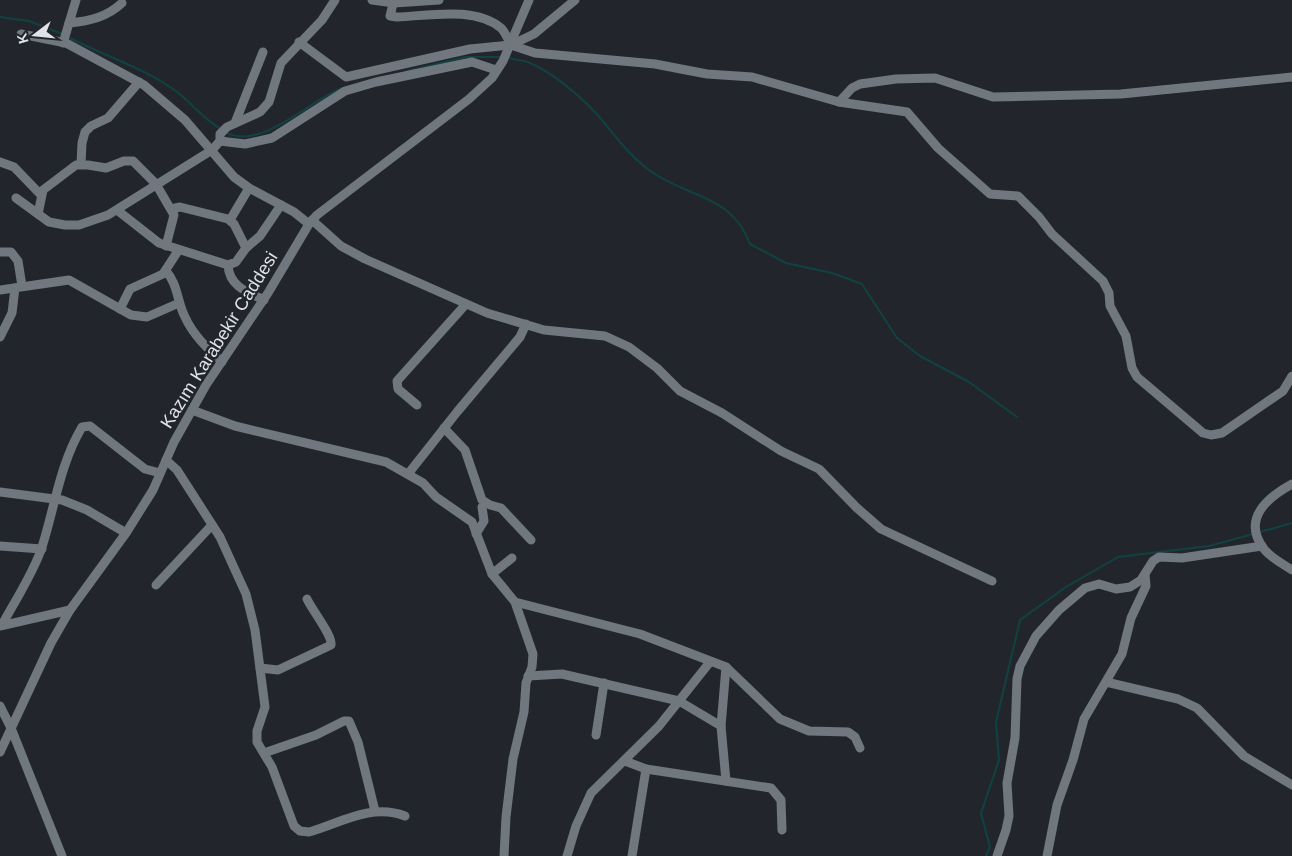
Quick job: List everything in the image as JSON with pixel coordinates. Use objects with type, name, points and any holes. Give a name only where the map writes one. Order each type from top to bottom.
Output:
[{"type":"street","points":[[66,34],[76,0]]},
{"type":"street","points":[[226,131],[260,112],[269,102],[281,63],[322,20],[335,0]]},
{"type":"street","points":[[372,0],[394,2],[439,0]]},
{"type":"street","name":"Kazım Karabekir Caddesi","points":[[1,746],[51,643],[70,610],[126,533],[160,473],[192,410],[264,300],[310,222],[469,99],[492,78],[511,44],[529,0]]},
{"type":"street","points":[[299,42],[346,77],[470,49],[511,44],[534,34],[575,0]]},
{"type":"street","points":[[394,2],[390,16],[459,14],[486,20],[502,28],[511,44],[535,53],[656,64],[706,74],[752,77],[839,102],[907,112],[938,148],[990,194],[1018,196],[1039,217],[1052,234],[1103,281],[1109,293],[1110,306],[1126,336],[1132,368],[1137,377],[1203,433],[1211,435],[1222,433],[1283,391],[1292,376]]},
{"type":"street","points":[[22,34],[66,34],[89,21],[111,13],[122,3]]},
{"type":"street","points":[[66,34],[140,82],[172,107],[212,150],[228,172],[249,188],[310,222],[355,254],[502,319],[554,332],[605,336],[630,347],[657,368],[680,392],[722,413],[782,451],[819,469],[833,481],[856,507],[882,528],[992,581]]},
{"type":"street","points":[[16,198],[49,222],[64,225],[79,224],[108,215],[117,210],[212,150],[226,131],[263,52]]},
{"type":"street","points":[[226,131],[245,144],[272,138],[345,91],[376,82],[472,62],[496,70]]},
{"type":"street","points":[[839,102],[852,88],[860,84],[896,79],[935,78],[993,97],[1121,94],[1292,77]]},
{"type":"street","points":[[81,164],[82,143],[85,132],[91,126],[108,118],[140,82]]},
{"type":"street","points":[[38,214],[43,190],[74,166],[81,164],[106,168],[124,161],[133,161],[156,184],[171,209],[174,222],[166,246]]},
{"type":"street","points":[[0,162],[14,167],[41,195]]},
{"type":"street","points":[[230,220],[249,188]]},
{"type":"street","points":[[117,210],[146,234],[166,246],[228,265],[236,262],[246,248],[260,236],[281,205]]},
{"type":"street","points":[[171,209],[180,207],[230,220],[246,248]]},
{"type":"street","points":[[120,309],[130,289],[166,271],[178,251]]},
{"type":"street","points":[[0,252],[11,252],[17,258],[18,287],[12,313],[0,337]]},
{"type":"street","points":[[228,265],[229,275],[235,283],[264,300]]},
{"type":"street","points":[[166,271],[171,277],[185,319],[199,339],[222,362]]},
{"type":"street","points":[[0,290],[69,280],[135,317],[143,317],[179,303]]},
{"type":"street","points":[[417,405],[398,389],[397,381],[466,304]]},
{"type":"street","points":[[408,474],[520,337],[526,324]]},
{"type":"street","points":[[192,410],[235,426],[386,462],[423,483],[436,498],[469,518],[492,574],[515,602],[533,654],[528,676],[524,712],[509,786],[504,856]]},
{"type":"street","points":[[1,626],[42,549],[56,499],[60,476],[81,428],[86,425],[90,426],[145,469],[160,473]]},
{"type":"street","points":[[444,428],[465,450],[472,466],[479,496],[484,506],[484,520],[476,534]]},
{"type":"street","points":[[166,460],[177,470],[220,537],[246,594],[260,668],[265,707],[256,739],[272,767],[288,813],[298,830],[309,832],[375,811],[393,811],[405,816]]},
{"type":"street","points":[[1292,484],[1267,501],[1257,515],[1256,525],[1260,543],[1268,553],[1292,570]]},
{"type":"street","points":[[0,492],[56,499],[87,510],[126,533]]},
{"type":"street","points":[[469,518],[484,506],[501,508],[531,540]]},
{"type":"street","points":[[156,585],[212,525]]},
{"type":"street","points":[[997,856],[1008,823],[1007,784],[1016,738],[1017,680],[1022,661],[1036,636],[1060,610],[1085,588],[1099,584],[1116,589],[1126,588],[1138,583],[1153,561],[1159,557],[1182,558],[1260,543]]},
{"type":"street","points":[[0,546],[42,549]]},
{"type":"street","points":[[492,574],[512,558]]},
{"type":"street","points":[[1047,856],[1057,805],[1073,760],[1084,719],[1122,654],[1134,610],[1146,586],[1145,574]]},
{"type":"street","points":[[260,668],[278,670],[331,645],[332,639],[313,613],[308,599]]},
{"type":"street","points":[[515,602],[640,634],[726,667],[780,719],[809,730],[848,732],[855,737],[860,748]]},
{"type":"street","points":[[1,626],[70,610]]},
{"type":"street","points":[[567,856],[576,826],[591,793],[626,761],[679,702],[710,662]]},
{"type":"street","points":[[726,667],[721,726],[726,781]]},
{"type":"street","points":[[528,676],[555,673],[679,702],[721,726]]},
{"type":"street","points":[[1106,682],[1178,699],[1197,708],[1244,756],[1292,785]]},
{"type":"street","points":[[596,735],[604,683]]},
{"type":"street","points":[[0,707],[11,728],[62,856]]},
{"type":"street","points":[[264,753],[316,735],[344,721],[349,721],[356,736],[375,811]]},
{"type":"street","points":[[626,761],[646,769],[768,786],[774,789],[781,800],[782,830]]},
{"type":"street","points":[[632,856],[646,769]]},
{"type":"waterway","points":[[0,17],[29,21],[62,34]]},
{"type":"waterway","points":[[68,37],[152,76],[177,92],[209,121],[221,129]]},
{"type":"waterway","points":[[407,71],[466,57],[500,57]]},
{"type":"waterway","points":[[508,58],[530,63],[559,80],[587,104],[629,153],[642,165],[663,179],[706,198],[719,206],[742,227],[750,244],[786,263],[832,273],[862,284],[897,338],[920,356],[969,382],[1017,417]]},
{"type":"waterway","points":[[225,132],[239,136],[254,135],[269,130],[342,88]]},
{"type":"waterway","points":[[1260,532],[1292,523]]},
{"type":"waterway","points":[[986,856],[990,847],[981,813],[999,760],[996,722],[1020,620],[1066,587],[1118,557],[1209,546],[1253,534]]}]
